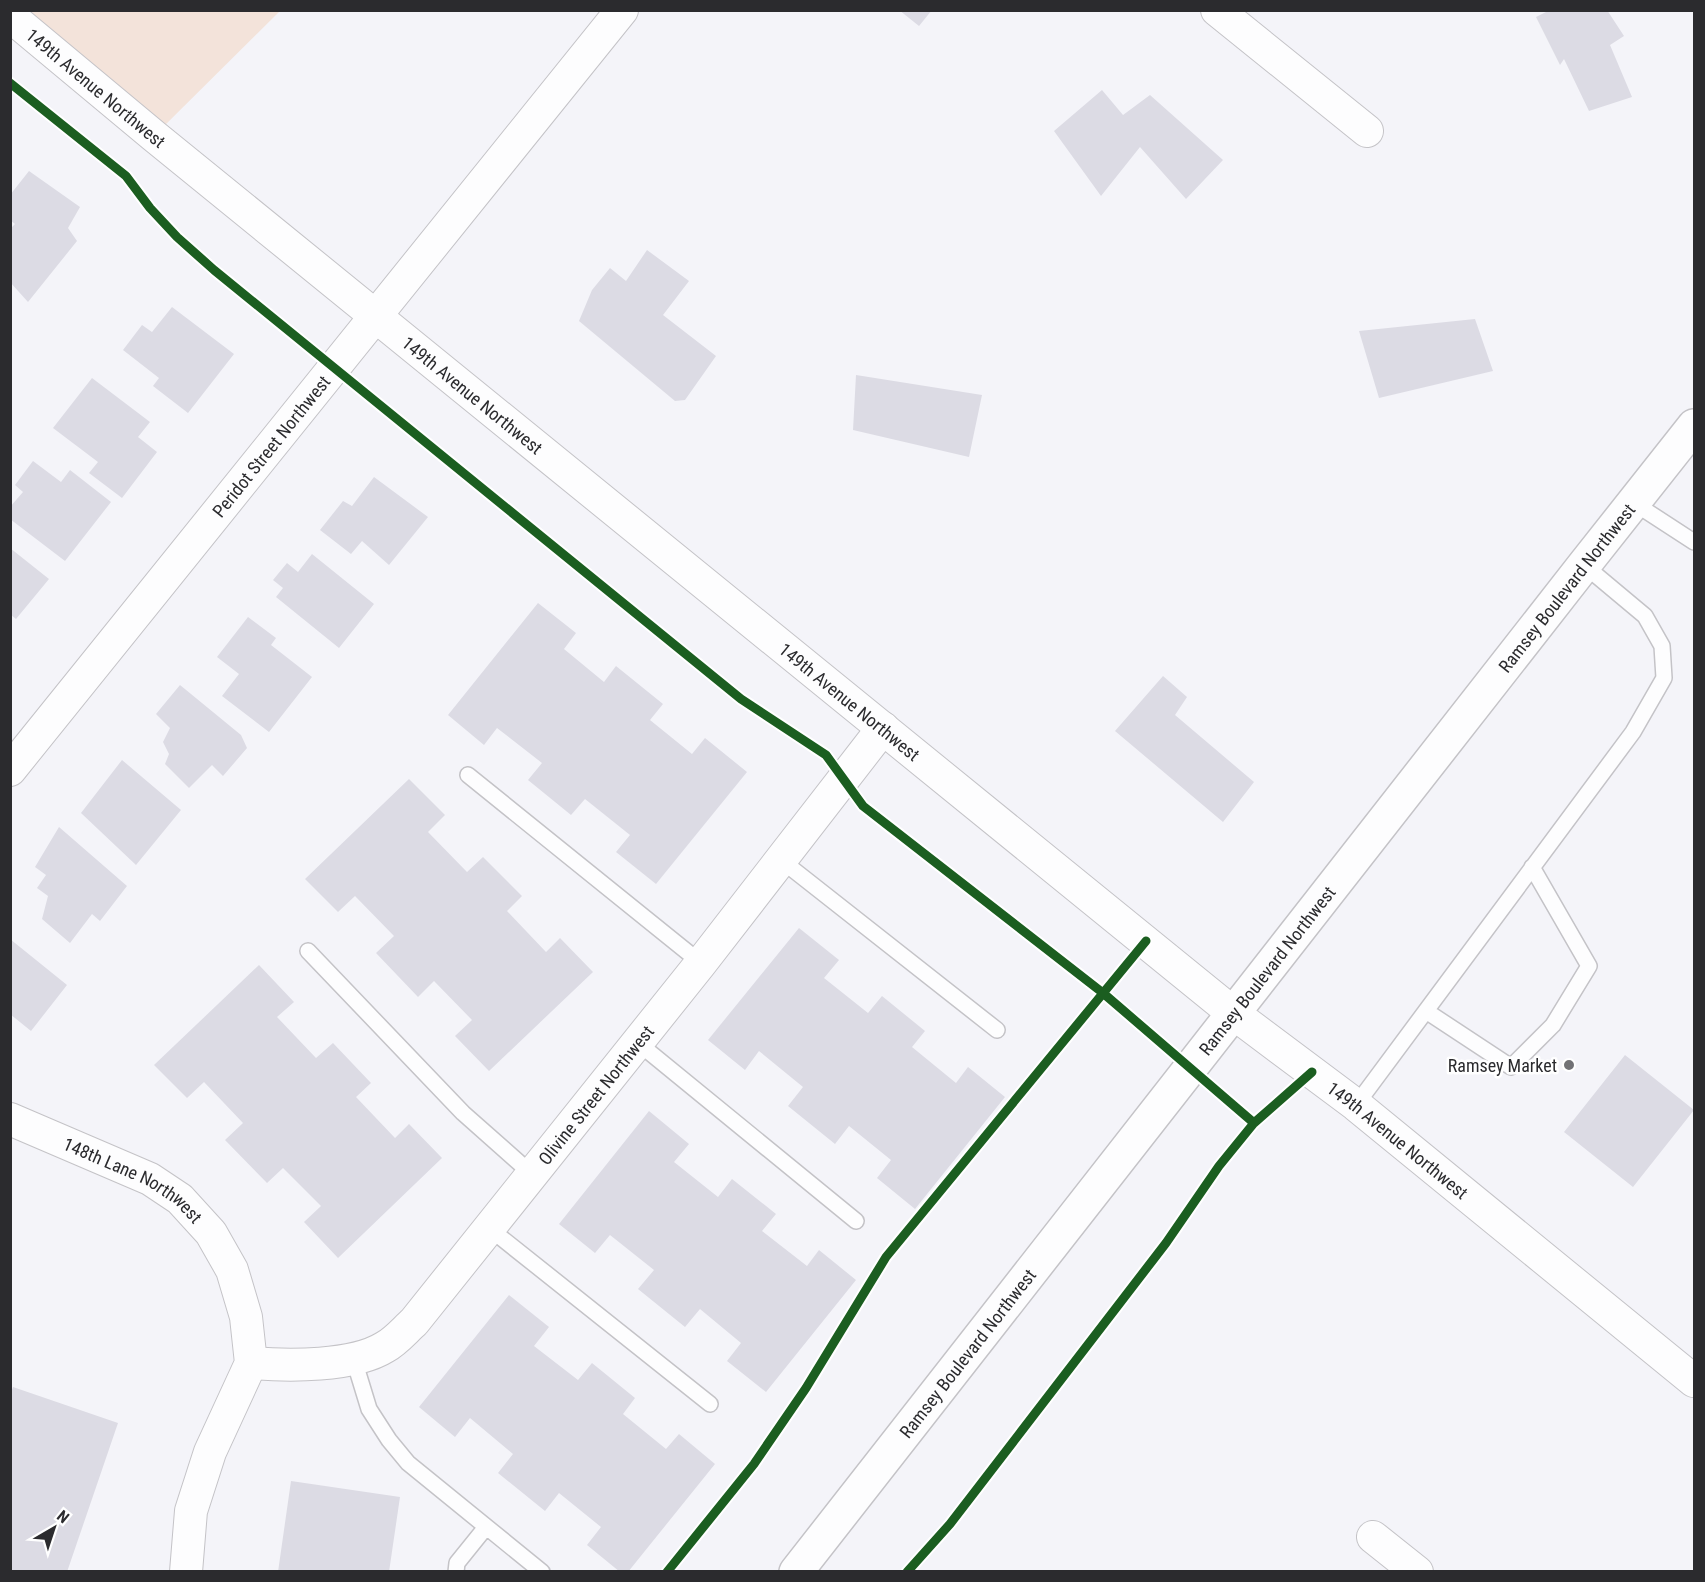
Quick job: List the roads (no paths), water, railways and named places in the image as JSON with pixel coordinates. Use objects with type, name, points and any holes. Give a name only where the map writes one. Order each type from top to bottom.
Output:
[{"type":"street","name":"Peridot Street Northwest","points":[[10,770],[622,10]]},
{"type":"street","points":[[1217,10],[1367,131]]},
{"type":"street","name":"149th Avenue Northwest","points":[[10,15],[154,136],[1233,1013],[1356,1105],[1695,1381]]},
{"type":"street","name":"Ramsey Boulevard Northwest","points":[[796,1572],[1695,426]]},
{"type":"street","name":"Olivine Street Northwest","points":[[251,1363],[283,1365],[354,1360],[385,1347],[414,1322],[702,963],[883,728]]},
{"type":"street","name":"148th Lane Northwest","points":[[10,1119],[150,1179],[180,1199],[211,1233],[232,1270],[246,1317],[251,1363]]},
{"type":"street","points":[[186,1572],[191,1510],[210,1452],[251,1363]]},
{"type":"street","points":[[1373,1537],[1417,1572]]},
{"type":"lane","points":[[1634,503],[1695,542]]},
{"type":"lane","points":[[1356,1105],[1633,732],[1664,678],[1662,646],[1645,616],[1584,565]]},
{"type":"lane","points":[[468,775],[702,963]]},
{"type":"lane","points":[[781,860],[997,1030]]},
{"type":"lane","points":[[1426,1011],[1511,1067],[1553,1025],[1589,966],[1532,867]]},
{"type":"lane","points":[[308,951],[463,1113],[533,1175]]},
{"type":"lane","points":[[637,1042],[856,1221]]},
{"type":"lane","points":[[489,1228],[710,1404]]},
{"type":"lane","points":[[354,1360],[369,1409],[389,1440],[408,1463],[542,1572]]},
{"type":"lane","points":[[456,1572],[457,1563],[486,1527]]},
{"type":"place","name":"Ramsey Market","points":[[1569,1065]]}]
